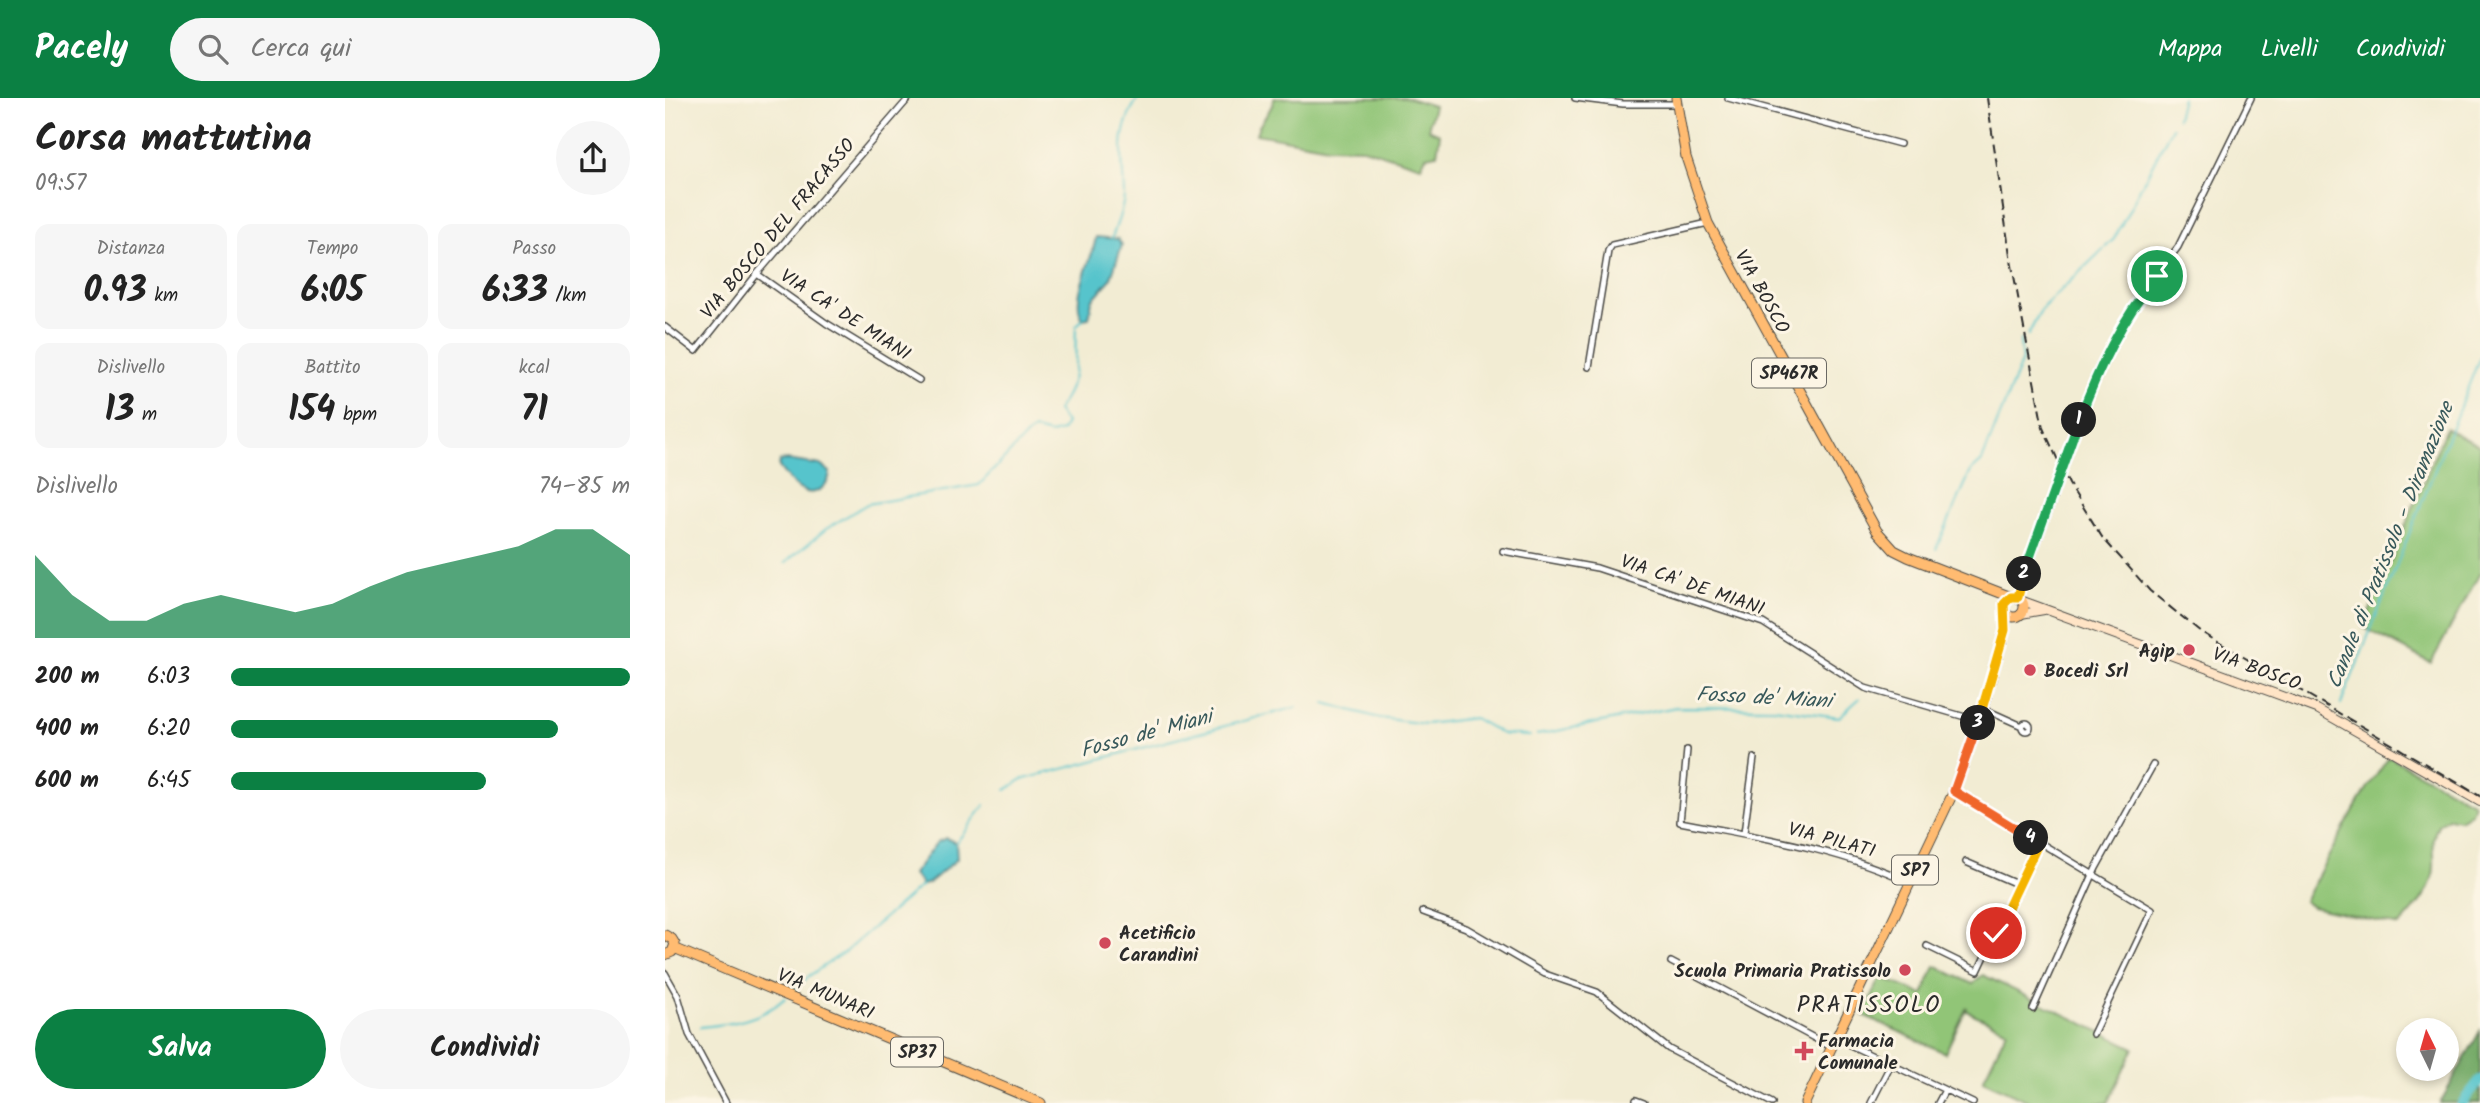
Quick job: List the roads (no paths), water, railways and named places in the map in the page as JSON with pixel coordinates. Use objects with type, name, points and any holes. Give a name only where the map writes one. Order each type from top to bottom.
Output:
[{"type":"main road","name":"VIA BOSCO","points":[[1676,101],[1692,180],[1708,223],[1877,531],[1894,550],[1981,587],[2317,709],[2480,802]]},
{"type":"main road","name":"VIA BOSCO","points":[[1981,587],[2005,611],[2020,615],[2047,610]]},
{"type":"main road","points":[[2005,611],[2005,601],[2017,598],[2020,615]]},
{"type":"main road","name":"SP7","points":[[1805,1103],[1954,791],[1979,721],[2005,630],[2005,611]]},
{"type":"main road","name":"SP7","points":[[2005,630],[2020,615]]},
{"type":"main road","points":[[665,935],[672,939],[674,947],[665,955]]},
{"type":"main road","name":"VIA MUNARI","points":[[674,947],[1041,1103]]},
{"type":"street","name":"VIA BOSCO DEL FRACASSO","points":[[665,327],[696,351],[757,274],[909,98]]},
{"type":"street","points":[[1575,98],[1676,101]]},
{"type":"street","points":[[1728,98],[1900,144]]},
{"type":"street","points":[[2017,598],[2099,367],[2136,302],[2178,247],[2251,98]]},
{"type":"street","points":[[1589,367],[1608,251],[1612,245],[1708,223]]},
{"type":"street","name":"VIA CA' DE MIANI","points":[[757,274],[825,323],[919,380]]},
{"type":"street","name":"VIA CA' DE MIANI","points":[[1503,551],[1597,568],[1763,623],[1865,688],[1979,721]]},
{"type":"street","points":[[1982,708],[2022,726]]},
{"type":"street","name":"VIA PILATI","points":[[1687,750],[1680,822],[1744,834],[1873,865],[1909,882]]},
{"type":"street","points":[[1744,834],[1754,758]]},
{"type":"street","points":[[2033,1009],[2093,875],[2153,765]]},
{"type":"street","points":[[1954,791],[2152,909],[2093,1034]]},
{"type":"street","points":[[1974,978],[2039,842]]},
{"type":"street","points":[[1966,862],[2019,885]]},
{"type":"street","points":[[1423,912],[1466,928],[1545,974],[1597,992],[1669,1049],[1772,1103]]},
{"type":"street","points":[[1927,946],[1978,971]]},
{"type":"street","points":[[1671,962],[1833,1043],[1891,1064],[1973,1103]]},
{"type":"street","points":[[665,973],[678,996],[689,1034],[726,1103]]},
{"type":"street","points":[[1871,1103],[1891,1064]]},
{"type":"street","points":[[1938,1103],[1945,1090]]},
{"type":"street","points":[[1636,1100],[1644,1103]]},
{"type":"water","points":[[1096,237],[1118,239],[1122,245],[1110,280],[1092,300],[1089,318],[1083,319],[1079,311],[1080,291]]},
{"type":"water","points":[[780,461],[820,465],[830,472],[828,480],[817,491],[804,491],[793,484],[779,467]]},
{"type":"water","points":[[946,838],[956,843],[957,859],[929,883],[922,885],[913,874],[937,842]]},
{"type":"waterway","points":[[1112,238],[1124,200],[1123,134],[1138,98]]},
{"type":"waterway","name":"Fosso de' Miani","points":[[2177,118],[2182,98]]},
{"type":"waterway","name":"Fosso de' Miani","points":[[2028,335],[2043,307],[2114,239],[2172,127]]},
{"type":"waterway","points":[[785,563],[826,529],[867,504],[979,485],[1034,430],[1051,434],[1062,431],[1066,423],[1057,411],[1073,379],[1076,326],[1083,319]]},
{"type":"waterway","name":"Fosso de' Miani","points":[[1936,549],[1971,471],[1982,461],[2022,360],[2020,340]]},
{"type":"waterway","name":"Canale di Pratissolo - Diramazione","points":[[2341,704],[2480,357]]},
{"type":"waterway","name":"Fosso de' Miani","points":[[1537,735],[1676,707],[1774,708],[1839,717],[1860,698]]},
{"type":"waterway","name":"Fosso de' Miani","points":[[1325,703],[1379,718],[1426,724],[1474,718],[1502,734],[1530,736]]},
{"type":"waterway","name":"Fosso de' Miani","points":[[1006,790],[1021,780],[1297,707]]},
{"type":"waterway","name":"Fosso de' Miani","points":[[956,843],[985,805]]},
{"type":"waterway","name":"Fosso de' Miani","points":[[790,994],[809,976],[846,951],[922,885]]},
{"type":"waterway","name":"Fosso de' Miani","points":[[700,1027],[756,1016],[785,998]]},
{"type":"waterway","points":[[2462,1103],[2480,1080]]},
{"type":"railway","points":[[1987,98],[2010,255],[2043,428],[2069,484],[2102,537],[2150,591],[2201,632],[2480,796]]},
{"type":"place","name":"Agip","points":[[2189,650]]},
{"type":"place","name":"Bocedi Srl","points":[[2030,670]]},
{"type":"place","name":"Acetificio Carandini","points":[[1105,943]]},
{"type":"place","name":"Scuola Primaria Pratissolo","points":[[1905,970]]},
{"type":"place","name":"Farmacia Comunale","points":[[1804,1051]]},
{"type":"district","name":"PRATISSOLO","points":[[1869,1004]]}]
